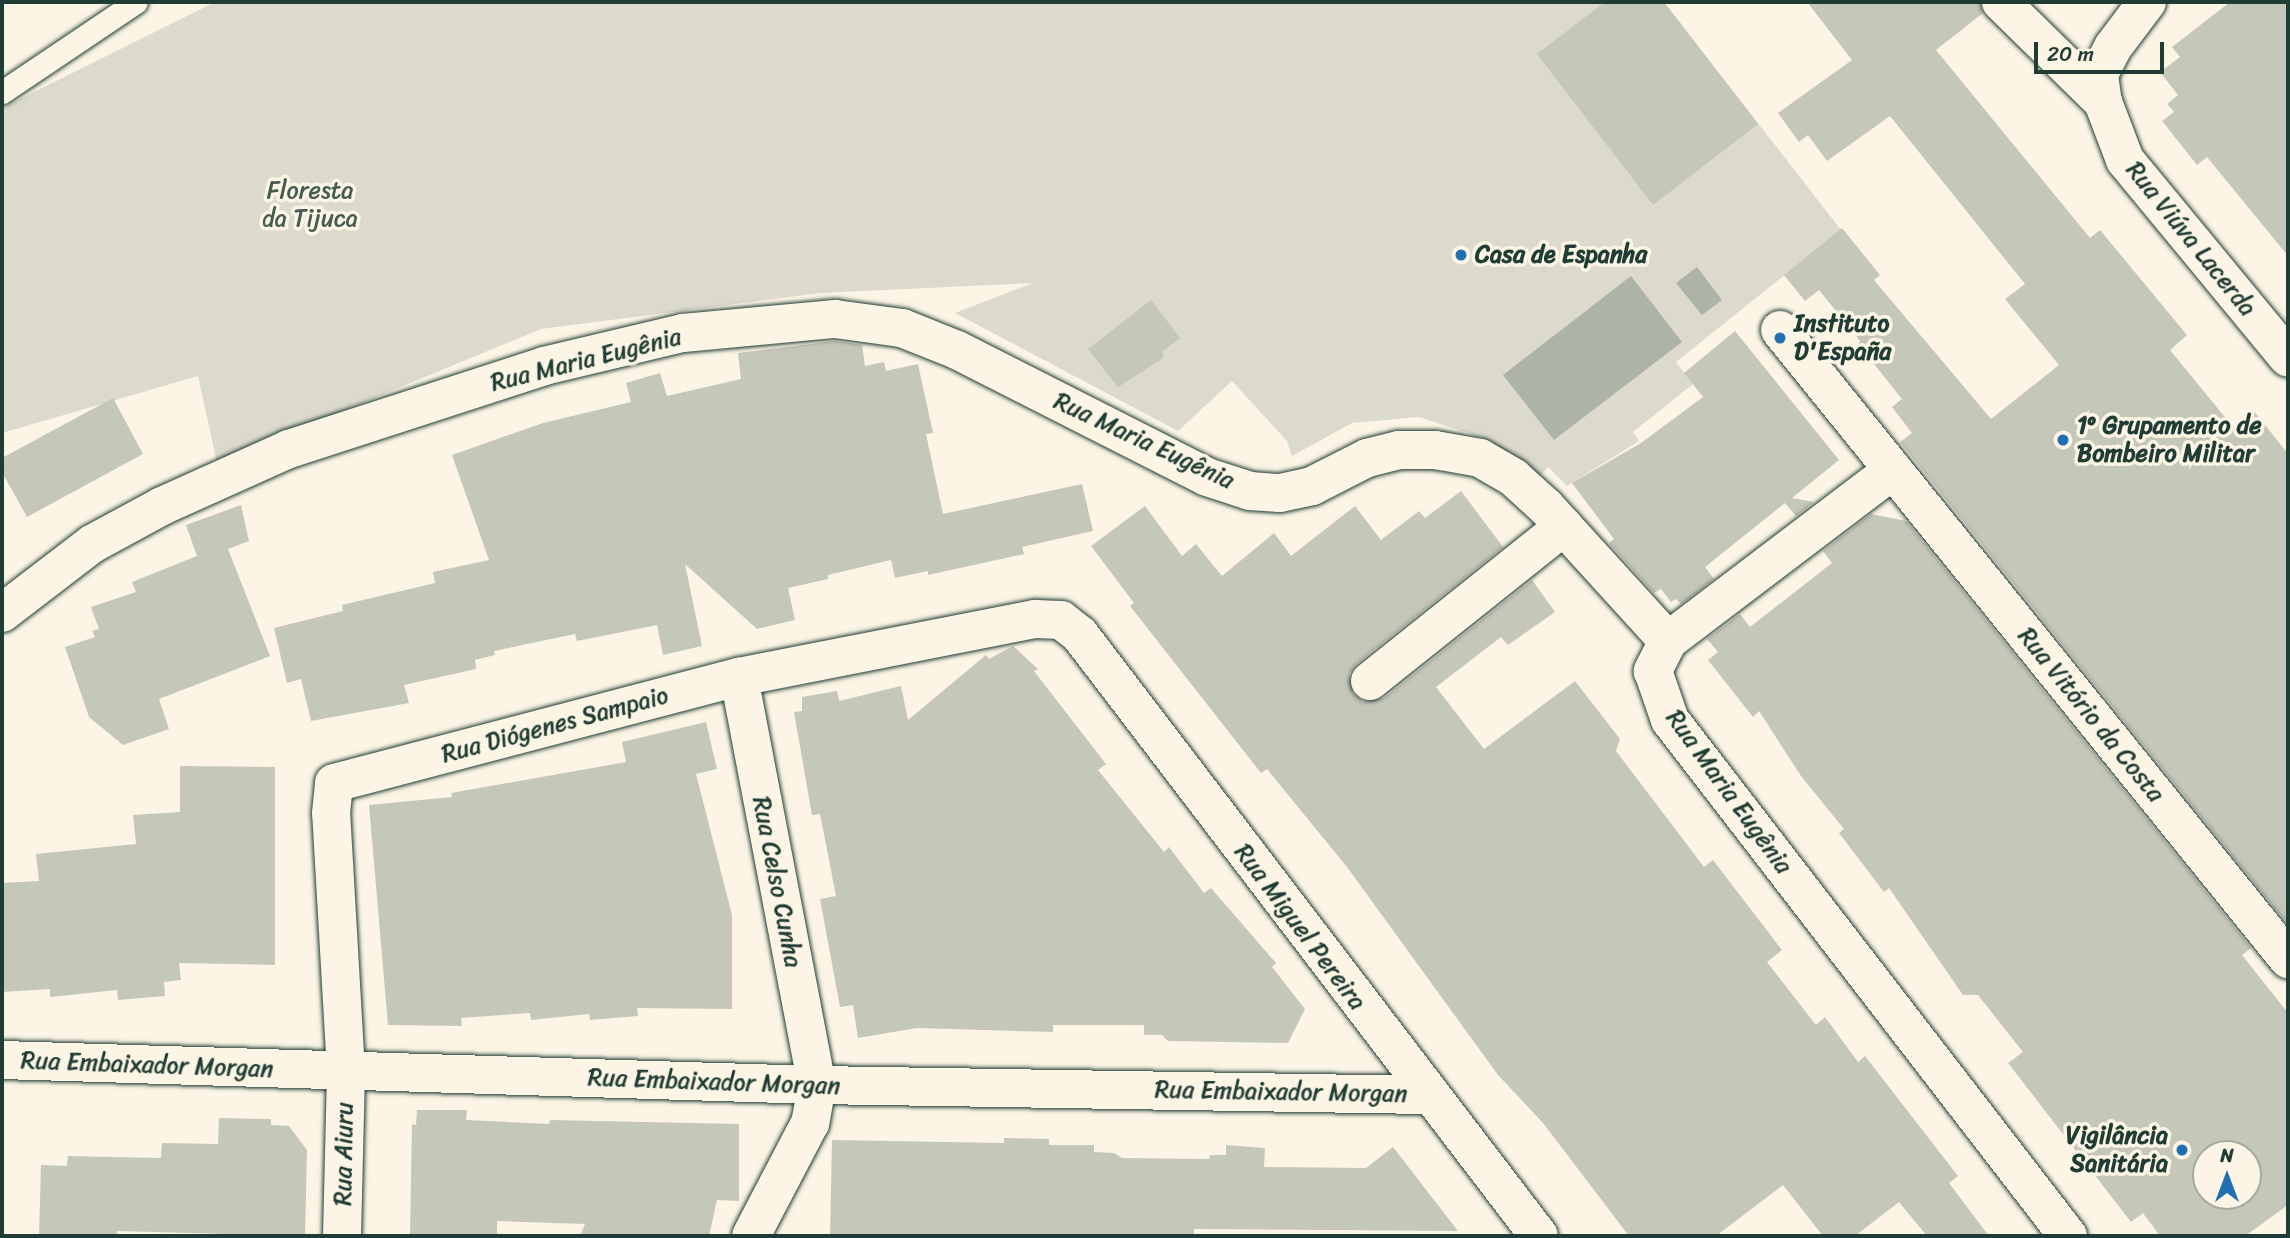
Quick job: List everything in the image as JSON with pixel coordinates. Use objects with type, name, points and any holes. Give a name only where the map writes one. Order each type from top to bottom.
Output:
[{"type":"street","points":[[2001,2],[2103,102]]},
{"type":"street","name":"Rua Viúva Lacerda","points":[[2147,2],[2113,47],[2099,75],[2103,102],[2124,160],[2288,358]]},
{"type":"street","name":"Rua Maria Eugênia","points":[[2,613],[92,544],[162,506],[289,449],[556,363],[683,333],[835,319],[902,328],[957,350],[1207,477],[1250,491],[1280,493],[1312,486],[1367,458],[1399,450],[1435,450],[1480,458],[1514,478],[1564,526],[1668,641],[1653,671],[1670,720],[2068,1236]]},
{"type":"street","name":"Rua Vitório da Costa","points":[[1780,330],[2288,959]]},
{"type":"street","points":[[1668,641],[1893,470]]},
{"type":"street","points":[[1370,681],[1564,526]]},
{"type":"street","name":"Rua Diógenes Sampaio","points":[[346,1071],[331,813],[334,783],[739,677],[1035,619],[1061,620]]},
{"type":"street","name":"Rua Miguel Pereira","points":[[1061,620],[1080,635],[1427,1095],[1539,1236]]},
{"type":"street","name":"Rua Celso Cunha","points":[[739,677],[817,1085]]},
{"type":"street","name":"Rua Embaixador Morgan","points":[[2,1060],[817,1085],[1427,1095]]},
{"type":"street","name":"Rua Aiuru","points":[[342,1236],[346,1071]]},
{"type":"street","points":[[751,1236],[810,1123],[817,1085]]},
{"type":"lane","points":[[2,92],[136,2]]},
{"type":"green space","name":"Floresta da Tijuca","points":[[215,2],[1664,2],[1841,230],[1676,362],[1693,384],[1633,432],[1639,441],[1567,486],[1548,467],[1536,481],[1483,438],[1419,417],[1352,423],[1292,456],[1287,441],[1232,381],[1178,431],[955,313],[1033,283],[821,293],[541,329],[217,463],[198,376],[2,433],[2,108]]},
{"type":"shaded area","points":[[1697,267],[1722,300],[1702,315],[1676,283]]},
{"type":"shaded area","points":[[1631,276],[1682,342],[1554,440],[1503,375]]},
{"type":"building","points":[[1605,2],[1664,2],[1758,124],[1653,205],[1537,54]]},
{"type":"building","points":[[1807,2],[1980,2],[1983,13],[1936,50],[2090,238],[2100,230],[2187,335],[2170,350],[2233,427],[2254,411],[2288,454],[2286,922],[1900,442],[1912,433],[1892,407],[1902,399],[1858,344],[1860,341],[1819,290],[1805,301],[1784,275],[1842,228],[1880,275],[1874,280],[1991,419],[2059,365],[2005,299],[2025,284],[1890,116],[1827,161],[1808,135],[1799,142],[1778,113],[1852,60]]},
{"type":"building","points":[[2230,2],[2288,2],[2288,256],[2207,157],[2197,165],[2162,121],[2174,112],[2167,104],[2178,95],[2160,72],[2180,57],[2172,47]]},
{"type":"building","points":[[1151,300],[1180,338],[1163,351],[1163,358],[1118,387],[1088,349]]},
{"type":"building","points":[[1735,331],[1839,460],[1792,498],[1814,502],[1796,516],[1785,503],[1705,567],[1714,579],[1681,604],[1676,599],[1671,602],[1661,589],[1654,593],[1609,543],[1614,539],[1572,483],[1641,443],[1703,397],[1684,373]]},
{"type":"building","points":[[835,341],[862,345],[865,366],[884,362],[886,371],[918,364],[933,433],[926,434],[943,514],[1082,484],[1093,531],[1022,547],[1024,554],[928,575],[928,571],[895,578],[891,560],[828,575],[828,579],[788,588],[795,620],[757,629],[685,564],[702,646],[663,655],[657,625],[577,641],[575,634],[494,651],[495,655],[475,660],[476,669],[404,685],[409,703],[311,721],[301,679],[287,683],[274,628],[343,611],[342,605],[435,583],[433,572],[489,560],[452,455],[543,423],[631,402],[626,383],[660,373],[667,396],[741,379],[738,353]]},
{"type":"building","points":[[113,398],[143,454],[27,517],[2,472],[2,458]]},
{"type":"building","points":[[1461,491],[1503,547],[1356,664],[1349,674],[1353,694],[1363,702],[1384,698],[1532,580],[1555,612],[1508,645],[1501,637],[1436,687],[1484,749],[1575,681],[1620,739],[1616,751],[1704,867],[1713,860],[1782,950],[1767,962],[1816,1025],[1825,1017],[1858,1062],[1865,1056],[1958,1176],[1949,1183],[1989,1236],[1927,1236],[1899,1202],[1855,1236],[1823,1236],[1783,1185],[1716,1236],[1629,1236],[1543,1123],[1498,1075],[1347,867],[1267,769],[1261,773],[1130,606],[1134,603],[1091,546],[1145,506],[1182,556],[1196,544],[1222,576],[1274,533],[1291,556],[1355,506],[1381,540],[1419,511],[1425,518]]},
{"type":"building","points":[[241,505],[249,541],[228,549],[270,656],[159,699],[169,729],[123,745],[89,717],[65,647],[95,637],[92,631],[99,629],[91,607],[136,592],[132,582],[197,556],[186,525]]},
{"type":"building","points":[[1871,514],[1906,521],[2251,948],[2242,955],[2288,1013],[2288,1205],[2245,1236],[2160,1236],[2143,1213],[2131,1222],[2008,1063],[2023,1052],[1978,995],[1963,995],[1889,888],[1884,892],[1839,833],[1844,829],[1801,776],[1759,711],[1753,717],[1708,660],[1718,652],[1707,639],[1740,614],[1750,627],[1832,563],[1823,551]]},
{"type":"building","points":[[1013,646],[1038,669],[1034,671],[1106,764],[1098,770],[1164,852],[1169,847],[1204,893],[1211,888],[1276,963],[1272,967],[1305,1009],[1288,1043],[1168,1041],[1162,1035],[1144,1035],[1144,1025],[1053,1025],[1053,1032],[917,1028],[858,1038],[853,1005],[840,1007],[820,899],[836,896],[820,814],[812,815],[794,712],[802,711],[802,697],[837,691],[839,701],[901,686],[908,720],[986,655],[989,659]]},
{"type":"building","points":[[706,722],[717,769],[696,774],[732,915],[732,1009],[637,1008],[638,1016],[590,1020],[589,1014],[531,1020],[530,1013],[461,1018],[462,1026],[388,1025],[369,805],[452,797],[451,793],[626,762],[622,742]]},
{"type":"building","points":[[180,766],[275,767],[275,965],[179,963],[181,980],[164,982],[165,996],[118,1000],[117,990],[50,997],[50,989],[2,992],[2,883],[39,881],[36,854],[136,844],[133,815],[180,812]]},
{"type":"building","points":[[417,1110],[467,1110],[466,1120],[549,1124],[550,1120],[739,1124],[739,1201],[717,1200],[709,1236],[580,1236],[585,1224],[497,1221],[497,1236],[410,1236],[412,1124],[416,1125]]},
{"type":"building","points":[[219,1118],[271,1119],[271,1125],[289,1126],[307,1150],[305,1236],[117,1231],[117,1236],[39,1236],[41,1165],[67,1166],[68,1156],[161,1158],[162,1143],[218,1144]]},
{"type":"building","points":[[1004,1138],[1049,1139],[1049,1145],[1094,1145],[1094,1152],[1114,1153],[1122,1158],[1209,1159],[1210,1155],[1226,1155],[1226,1145],[1265,1148],[1264,1167],[1366,1168],[1393,1147],[1458,1231],[1194,1229],[1194,1236],[830,1236],[832,1140],[1004,1143]]},
{"type":"place","name":"Casa de Espanha","points":[[1461,255]]},
{"type":"place","name":"Instituto D'España","points":[[1780,338]]},
{"type":"place","name":"1º Grupamento de Bombeiro Militar","points":[[2063,440]]},
{"type":"place","name":"Vigilância Sanitária","points":[[2182,1150]]}]
